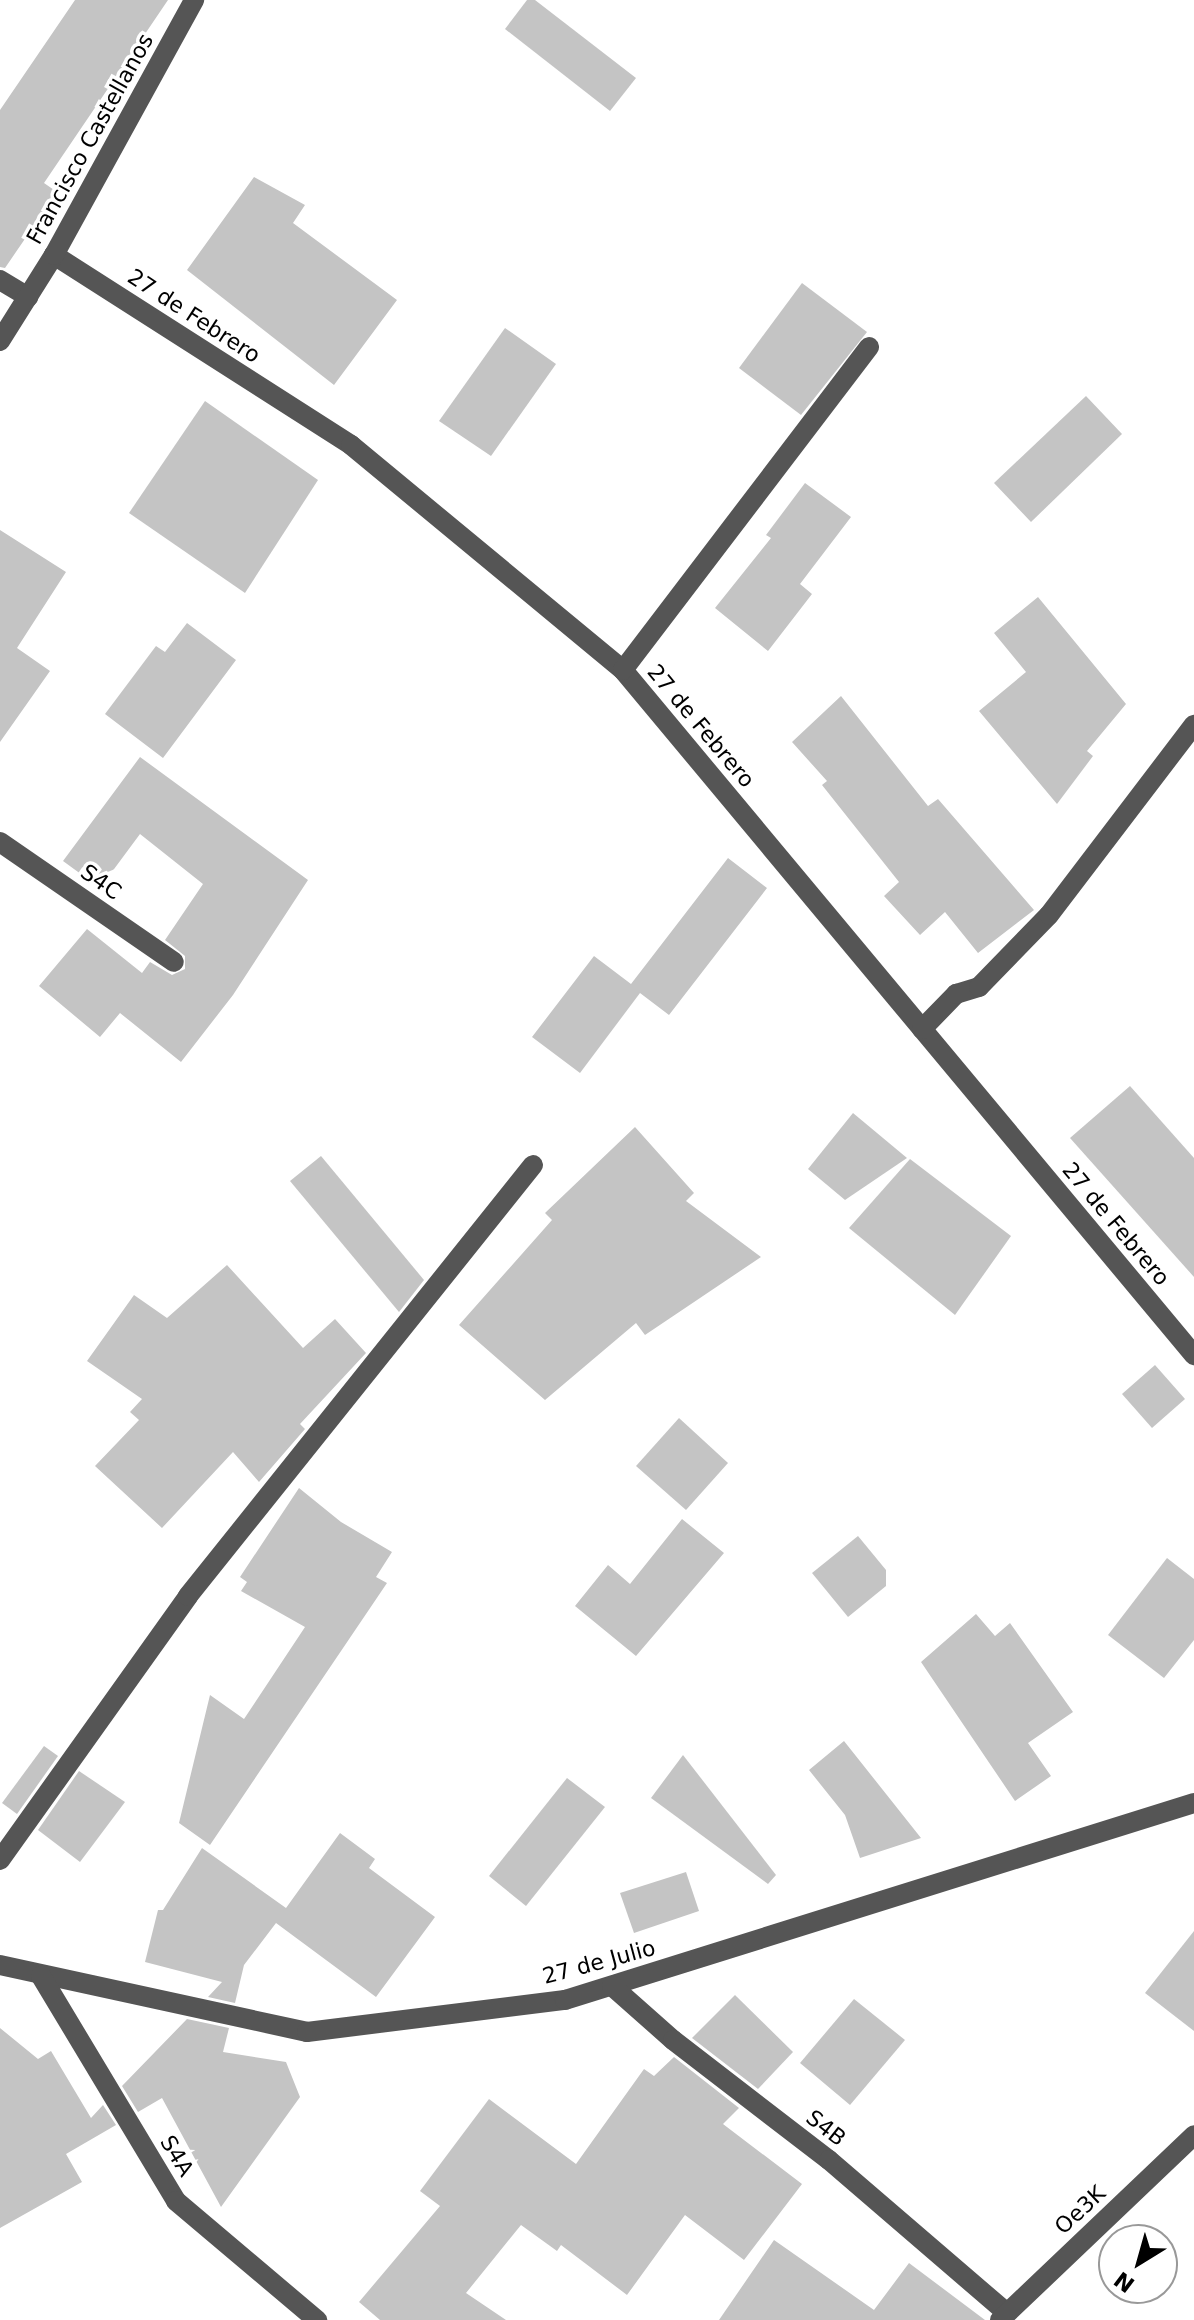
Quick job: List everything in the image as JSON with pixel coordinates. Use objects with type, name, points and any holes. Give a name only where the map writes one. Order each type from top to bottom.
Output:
[{"type":"street","name":"Francisco Castellanos","points":[[0,341],[54,255],[194,0]]},
{"type":"street","name":"27 de Febrero","points":[[54,255],[351,445],[623,670],[1194,1355]]},
{"type":"street","points":[[0,280],[28,297]]},
{"type":"street","points":[[623,670],[869,347]]},
{"type":"street","points":[[922,1029],[956,994],[979,987],[1049,915],[1194,725]]},
{"type":"street","name":"S4C","points":[[0,842],[174,962]]},
{"type":"street","points":[[0,1860],[188,1596],[533,1165]]},
{"type":"street","name":"27 de Julio","points":[[0,1965],[307,2032],[565,2000],[1194,1803]]},
{"type":"street","name":"S4A","points":[[41,1976],[176,2201],[317,2320]]},
{"type":"street","name":"S4B","points":[[612,1986],[673,2040],[829,2160],[1003,2316]]},
{"type":"street","name":"Oe3K","points":[[1003,2316],[1194,2135]]},
{"type":"building","points":[[75,0],[168,0],[44,183],[57,192],[5,268],[0,267],[0,110]]},
{"type":"building","points":[[527,0],[535,0],[636,78],[610,111],[505,29]]},
{"type":"building","points":[[254,177],[305,205],[293,223],[397,300],[334,385],[187,270]]},
{"type":"building","points":[[802,283],[867,332],[801,415],[739,368]]},
{"type":"building","points":[[505,328],[556,364],[491,456],[439,421]]},
{"type":"building","points":[[1086,396],[1122,434],[1031,522],[994,483]]},
{"type":"building","points":[[205,401],[318,480],[245,593],[129,513]]},
{"type":"building","points":[[805,483],[851,517],[800,584],[812,594],[768,651],[715,608],[771,538],[766,535]]},
{"type":"building","points":[[0,530],[66,572],[17,648],[50,671],[0,742]]},
{"type":"building","points":[[1038,597],[1126,704],[1087,751],[1093,756],[1057,804],[979,711],[1026,672],[994,633]]},
{"type":"building","points":[[187,623],[236,660],[163,758],[105,714],[156,646],[165,652]]},
{"type":"building","points":[[841,696],[928,806],[938,799],[1034,910],[978,953],[945,912],[920,935],[884,896],[899,882],[822,785],[827,781],[792,742]]},
{"type":"building","points":[[140,757],[308,880],[233,995],[181,1062],[120,1013],[100,1037],[39,986],[87,929],[142,973],[150,962],[172,975],[185,969],[185,956],[165,940],[203,884],[140,834],[100,888],[63,861]]},
{"type":"building","points":[[728,858],[767,888],[669,1015],[640,993],[580,1073],[532,1037],[594,956],[631,984]]},
{"type":"building","points":[[1130,1086],[1194,1158],[1194,1277],[1070,1138]]},
{"type":"building","points":[[853,1113],[907,1158],[845,1200],[808,1169]]},
{"type":"building","points":[[635,1127],[694,1193],[686,1201],[761,1257],[645,1335],[636,1323],[545,1400],[459,1325],[552,1220],[545,1213]]},
{"type":"building","points":[[321,1156],[424,1280],[399,1312],[290,1181]]},
{"type":"building","points":[[910,1159],[1011,1236],[955,1315],[849,1228]]},
{"type":"building","points":[[227,1265],[303,1348],[335,1319],[366,1353],[300,1424],[305,1429],[259,1482],[233,1452],[162,1528],[95,1466],[139,1420],[130,1412],[142,1399],[87,1361],[134,1295],[167,1318]]},
{"type":"building","points":[[1155,1365],[1185,1399],[1152,1428],[1122,1394]]},
{"type":"building","points":[[679,1418],[728,1463],[686,1510],[636,1466]]},
{"type":"building","points":[[299,1488],[341,1522],[392,1552],[376,1577],[387,1583],[210,1845],[179,1823],[210,1695],[244,1719],[305,1627],[241,1591],[247,1582],[240,1577]]},
{"type":"building","points":[[682,1519],[724,1553],[636,1656],[575,1606],[608,1565],[630,1584]]},
{"type":"building","points":[[858,1536],[886,1570],[886,1586],[848,1617],[812,1573]]},
{"type":"building","points":[[1167,1558],[1194,1579],[1194,1640],[1164,1678],[1108,1635]]},
{"type":"building","points":[[976,1614],[995,1636],[1010,1623],[1073,1712],[1028,1743],[1051,1776],[1015,1801],[921,1662]]},
{"type":"building","points":[[844,1741],[921,1838],[860,1858],[845,1815],[809,1770]]},
{"type":"building","points":[[44,1746],[58,1756],[17,1814],[2,1803]]},
{"type":"building","points":[[683,1755],[776,1875],[768,1884],[651,1798]]},
{"type":"building","points":[[79,1771],[125,1802],[80,1862],[38,1830]]},
{"type":"building","points":[[567,1778],[605,1807],[526,1906],[489,1876]]},
{"type":"building","points":[[340,1833],[375,1859],[369,1868],[435,1917],[376,1997],[276,1923],[244,1965],[235,2003],[208,1997],[222,1982],[145,1962],[158,1910],[163,1910],[202,1848],[286,1908]]},
{"type":"building","points":[[686,1872],[699,1911],[634,1933],[620,1893]]},
{"type":"building","points":[[1194,1931],[1194,2031],[1145,1993]]},
{"type":"building","points":[[735,1995],[793,2052],[758,2089],[692,2038]]},
{"type":"building","points":[[854,1999],[905,2040],[850,2105],[800,2063]]},
{"type":"building","points":[[187,2019],[229,2028],[223,2052],[286,2062],[300,2097],[221,2207],[162,2098],[138,2112],[122,2086]]},
{"type":"building","points":[[0,2028],[38,2059],[51,2051],[91,2118],[103,2105],[116,2125],[66,2154],[82,2182],[0,2228]]},
{"type":"building","points":[[674,2057],[739,2108],[723,2124],[802,2184],[744,2260],[685,2215],[627,2295],[561,2245],[557,2251],[521,2225],[466,2293],[506,2320],[380,2320],[359,2302],[440,2206],[420,2191],[489,2099],[576,2164],[644,2069],[654,2076]]},
{"type":"building","points":[[774,2240],[874,2310],[909,2263],[985,2320],[719,2320]]}]
